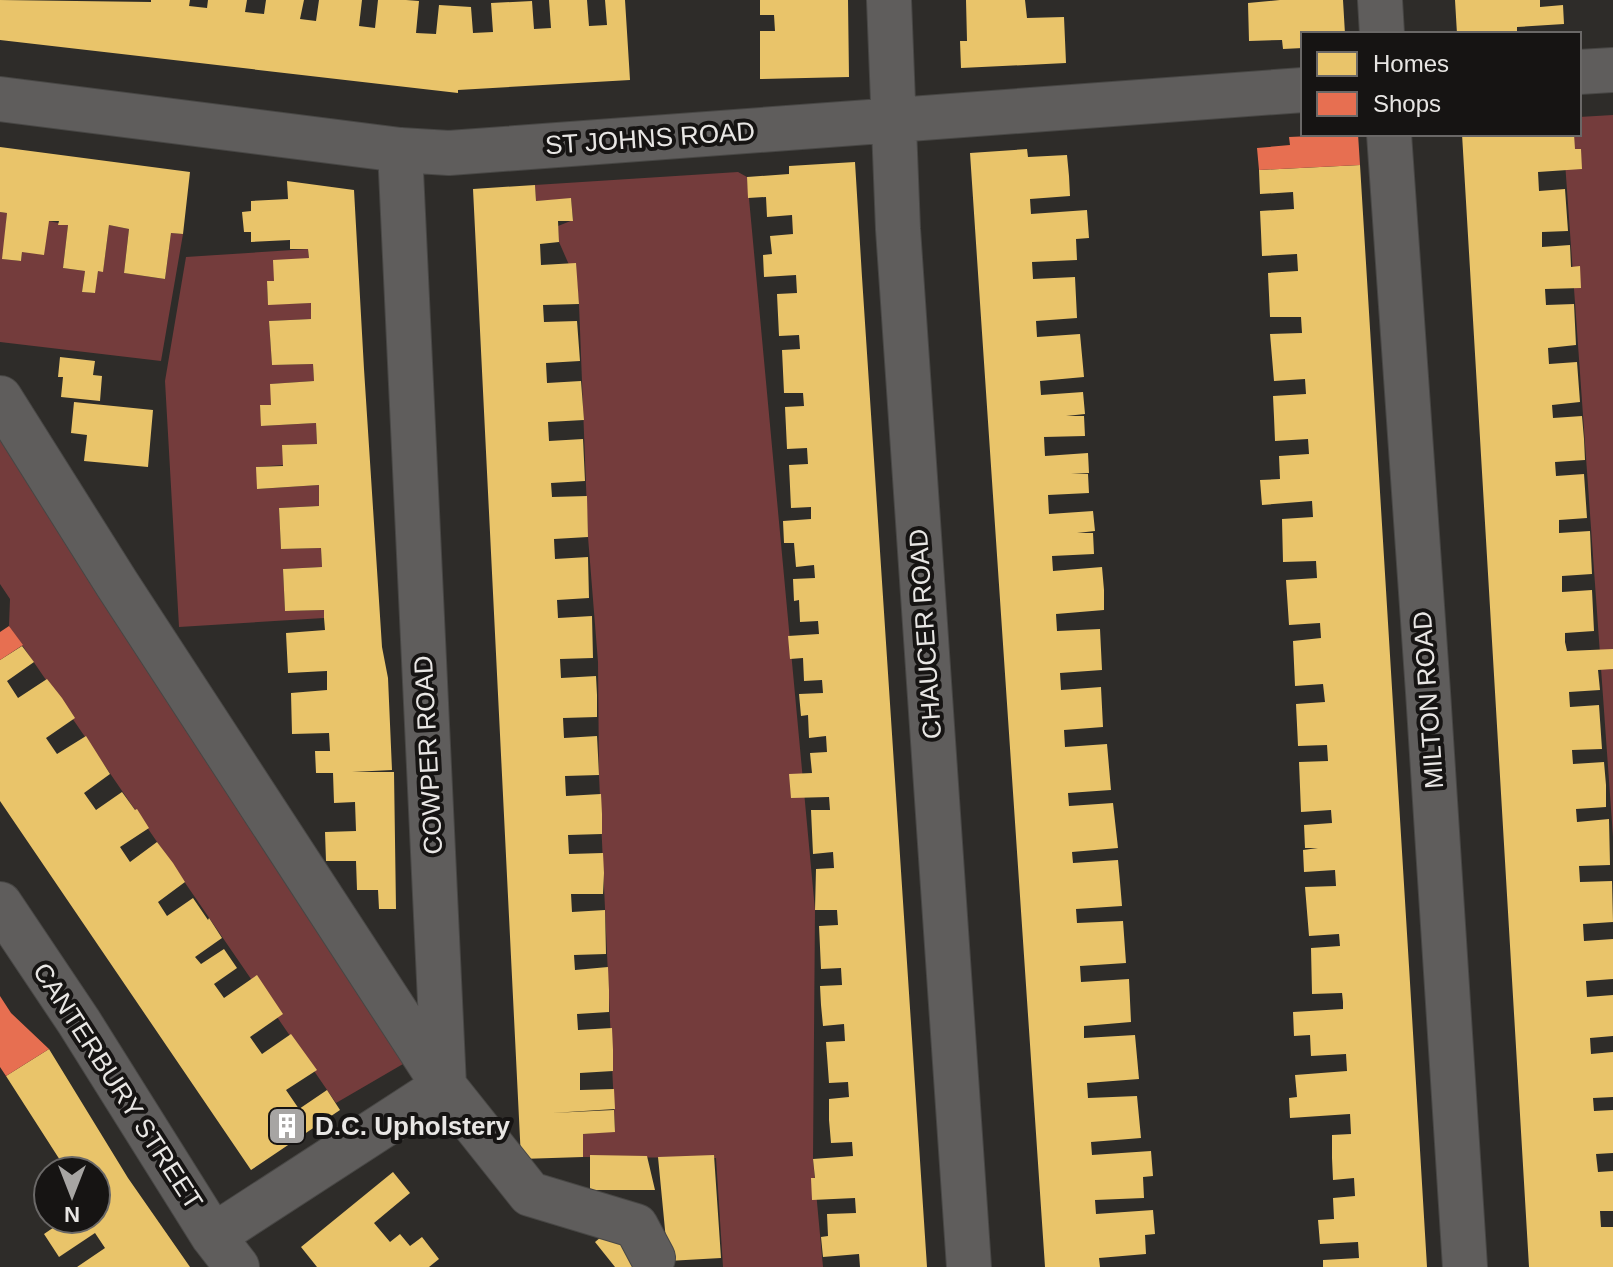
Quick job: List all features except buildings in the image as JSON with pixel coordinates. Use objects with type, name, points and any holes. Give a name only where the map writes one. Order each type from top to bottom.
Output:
[{"type":"street","name":"CHAUCER ROAD","points":[[889,0],[898,229],[969,1267]]},
{"type":"street","points":[[1380,0],[1382,32]]},
{"type":"street","points":[[1581,72],[1613,70]]},
{"type":"street","name":"ST JOHNS ROAD","points":[[0,99],[400,150],[449,153],[1301,90]]},
{"type":"street","name":"MILTON ROAD","points":[[1389,136],[1465,1267]]},
{"type":"street","name":"COWPER ROAD","points":[[400,150],[444,1086]]},
{"type":"street","points":[[0,398],[117,584],[444,1086],[530,1194],[636,1226],[653,1258]]},
{"type":"street","name":"CANTERBURY STREET","points":[[0,904],[225,1252]]},
{"type":"street","points":[[225,1252],[444,1086]]},
{"type":"shaded area","points":[[1613,115],[1613,837],[1563,136],[1581,136],[1581,117]]},
{"type":"shaded area","points":[[738,172],[747,177],[815,910],[813,1159],[823,1267],[723,1267],[716,1158],[583,1157],[583,1134],[615,1131],[599,775],[598,662],[588,537],[579,304],[577,283],[559,242],[558,226],[573,220],[571,199],[536,201],[535,185]]},
{"type":"shaded area","points":[[0,212],[7,213],[3,259],[21,261],[22,252],[49,221],[68,225],[63,268],[85,271],[82,292],[94,293],[98,271],[103,271],[109,225],[129,229],[124,273],[165,279],[171,233],[183,234],[161,361],[0,342]]},
{"type":"shaded area","points":[[308,249],[309,258],[274,281],[267,282],[268,304],[311,303],[311,319],[269,321],[272,365],[313,364],[314,381],[271,384],[271,405],[260,406],[262,426],[316,423],[317,444],[283,445],[283,465],[257,467],[258,489],[319,485],[319,506],[279,508],[281,549],[321,548],[322,567],[283,569],[285,611],[324,610],[324,618],[179,627],[165,381],[186,257]]},
{"type":"shaded area","points":[[0,412],[69,515],[403,1064],[336,1103],[9,626],[10,599],[0,584]]},
{"type":"place","name":"D.C. Upholstery","points":[[287,1126]]}]
